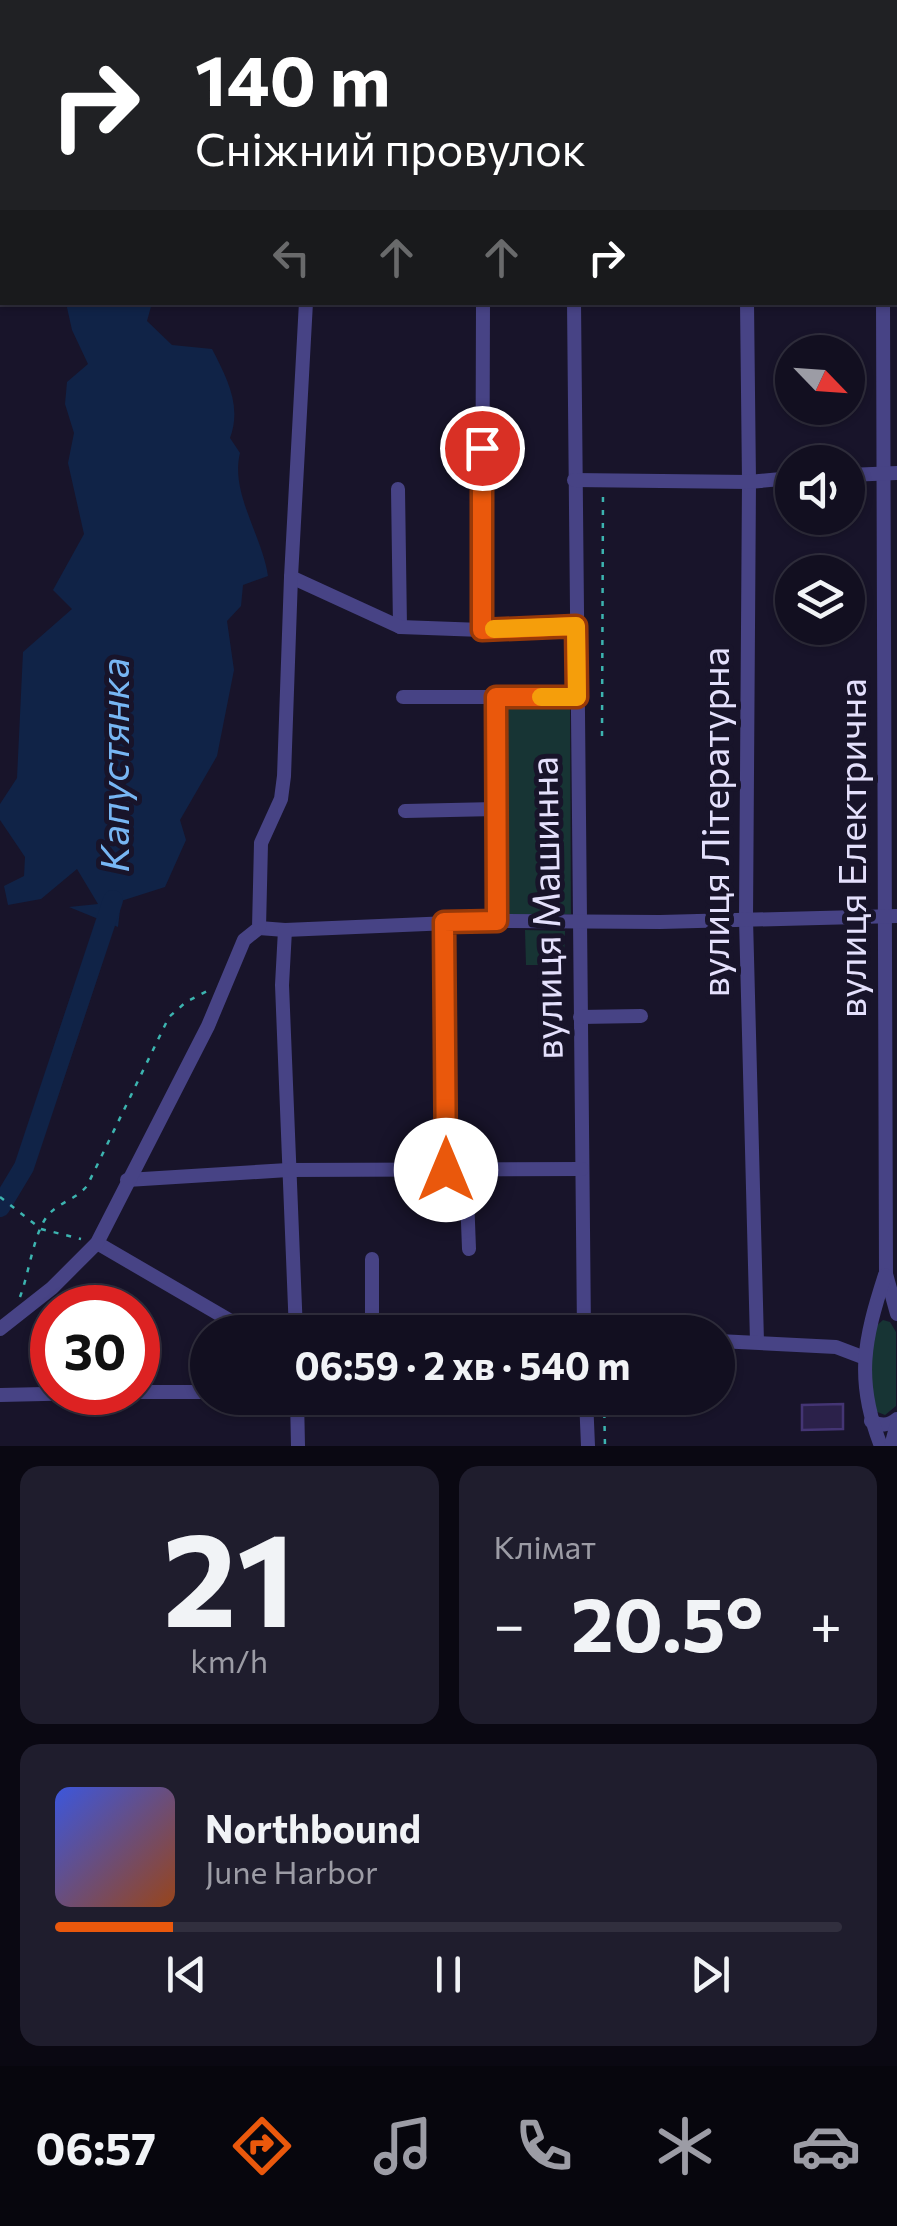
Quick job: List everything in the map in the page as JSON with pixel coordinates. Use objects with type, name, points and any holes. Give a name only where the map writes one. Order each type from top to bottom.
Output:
[{"type":"street","points":[[259,928],[261,843],[281,799],[284,776],[306,305]]},
{"type":"street","points":[[482,630],[483,305]]},
{"type":"street","name":"вулиця Машинна","points":[[574,305],[584,1315]]},
{"type":"street","name":"вулиця Літературна","points":[[746,305],[746,919],[757,1342]]},
{"type":"street","name":"вулиця Електрична","points":[[883,305],[890,473],[892,916],[886,1274],[897,1317]]},
{"type":"street","points":[[865,474],[890,473]]},
{"type":"street","points":[[574,480],[775,480]]},
{"type":"street","points":[[398,489],[400,628]]},
{"type":"street","points":[[291,577],[400,628],[576,626]]},
{"type":"street","points":[[403,697],[577,697]]},
{"type":"street","points":[[496,697],[497,921]]},
{"type":"street","points":[[405,811],[496,808]]},
{"type":"street","points":[[0,1329],[52,1288],[97,1243],[208,1026],[244,940],[259,928],[892,916]]},
{"type":"street","points":[[444,922],[446,1170]]},
{"type":"street","points":[[284,930],[282,985],[295,1315]]},
{"type":"street","points":[[580,1017],[641,1016]]},
{"type":"street","points":[[466,1169],[468,1249]]},
{"type":"street","points":[[128,1180],[288,1170],[582,1169]]},
{"type":"street","points":[[97,1243],[221,1315]]},
{"type":"street","points":[[372,1259],[372,1315]]},
{"type":"street","name":"вулиця Електрична","points":[[882,1446],[872,1421],[865,1358],[870,1320],[886,1274]]},
{"type":"street","points":[[870,1320],[879,1315],[897,1317]]},
{"type":"street","points":[[735,1342],[836,1347],[866,1340]]},
{"type":"street","points":[[836,1347],[865,1358]]},
{"type":"street","points":[[160,1392],[190,1392]]},
{"type":"street","points":[[0,1395],[30,1394]]},
{"type":"street","points":[[297,1415],[298,1446]]},
{"type":"street","points":[[587,1415],[588,1446]]},
{"type":"street","points":[[872,1421],[897,1422]]},
{"type":"street","points":[[892,1446],[897,1422]]},
{"type":"path","points":[[602,736],[603,480]]},
{"type":"path","points":[[20,1299],[50,1212],[77,1198],[87,1186],[169,1018],[186,1002],[228,979]]},
{"type":"path","points":[[0,1197],[41,1229],[97,1243]]},
{"type":"path","points":[[604,1415],[605,1446]]},
{"type":"green space","points":[[570,700],[571,914],[500,915],[501,701]]},
{"type":"green space","points":[[525,930],[565,931],[564,965],[526,965]]},
{"type":"green space","points":[[883,1320],[890,1322],[896,1332],[896,1406],[885,1415],[875,1411],[872,1404],[872,1330]]},
{"type":"water","points":[[66,305],[151,305],[147,321],[172,345],[212,349],[234,403],[230,438],[240,453],[239,483],[268,576],[243,585],[241,606],[227,621],[234,670],[217,756],[180,820],[186,840],[165,887],[121,901],[118,927],[69,907],[98,904],[77,869],[41,899],[8,905],[4,886],[24,876],[25,857],[0,820],[0,804],[17,778],[23,652],[72,609],[53,590],[84,534],[68,463],[74,433],[65,404],[67,382],[88,364],[72,330]]},
{"type":"building","points":[[843,1404],[843,1429],[802,1430],[802,1405]]},
{"type":"waterway","name":"Капустянка","points":[[0,1207],[24,1167],[113,900]]},
{"type":"slow traffic","points":[[494,629],[576,626],[577,697],[541,697]]},
{"type":"route","points":[[446,1170],[444,922],[497,921],[496,697],[577,697],[576,626],[482,630],[482,448]]}]
